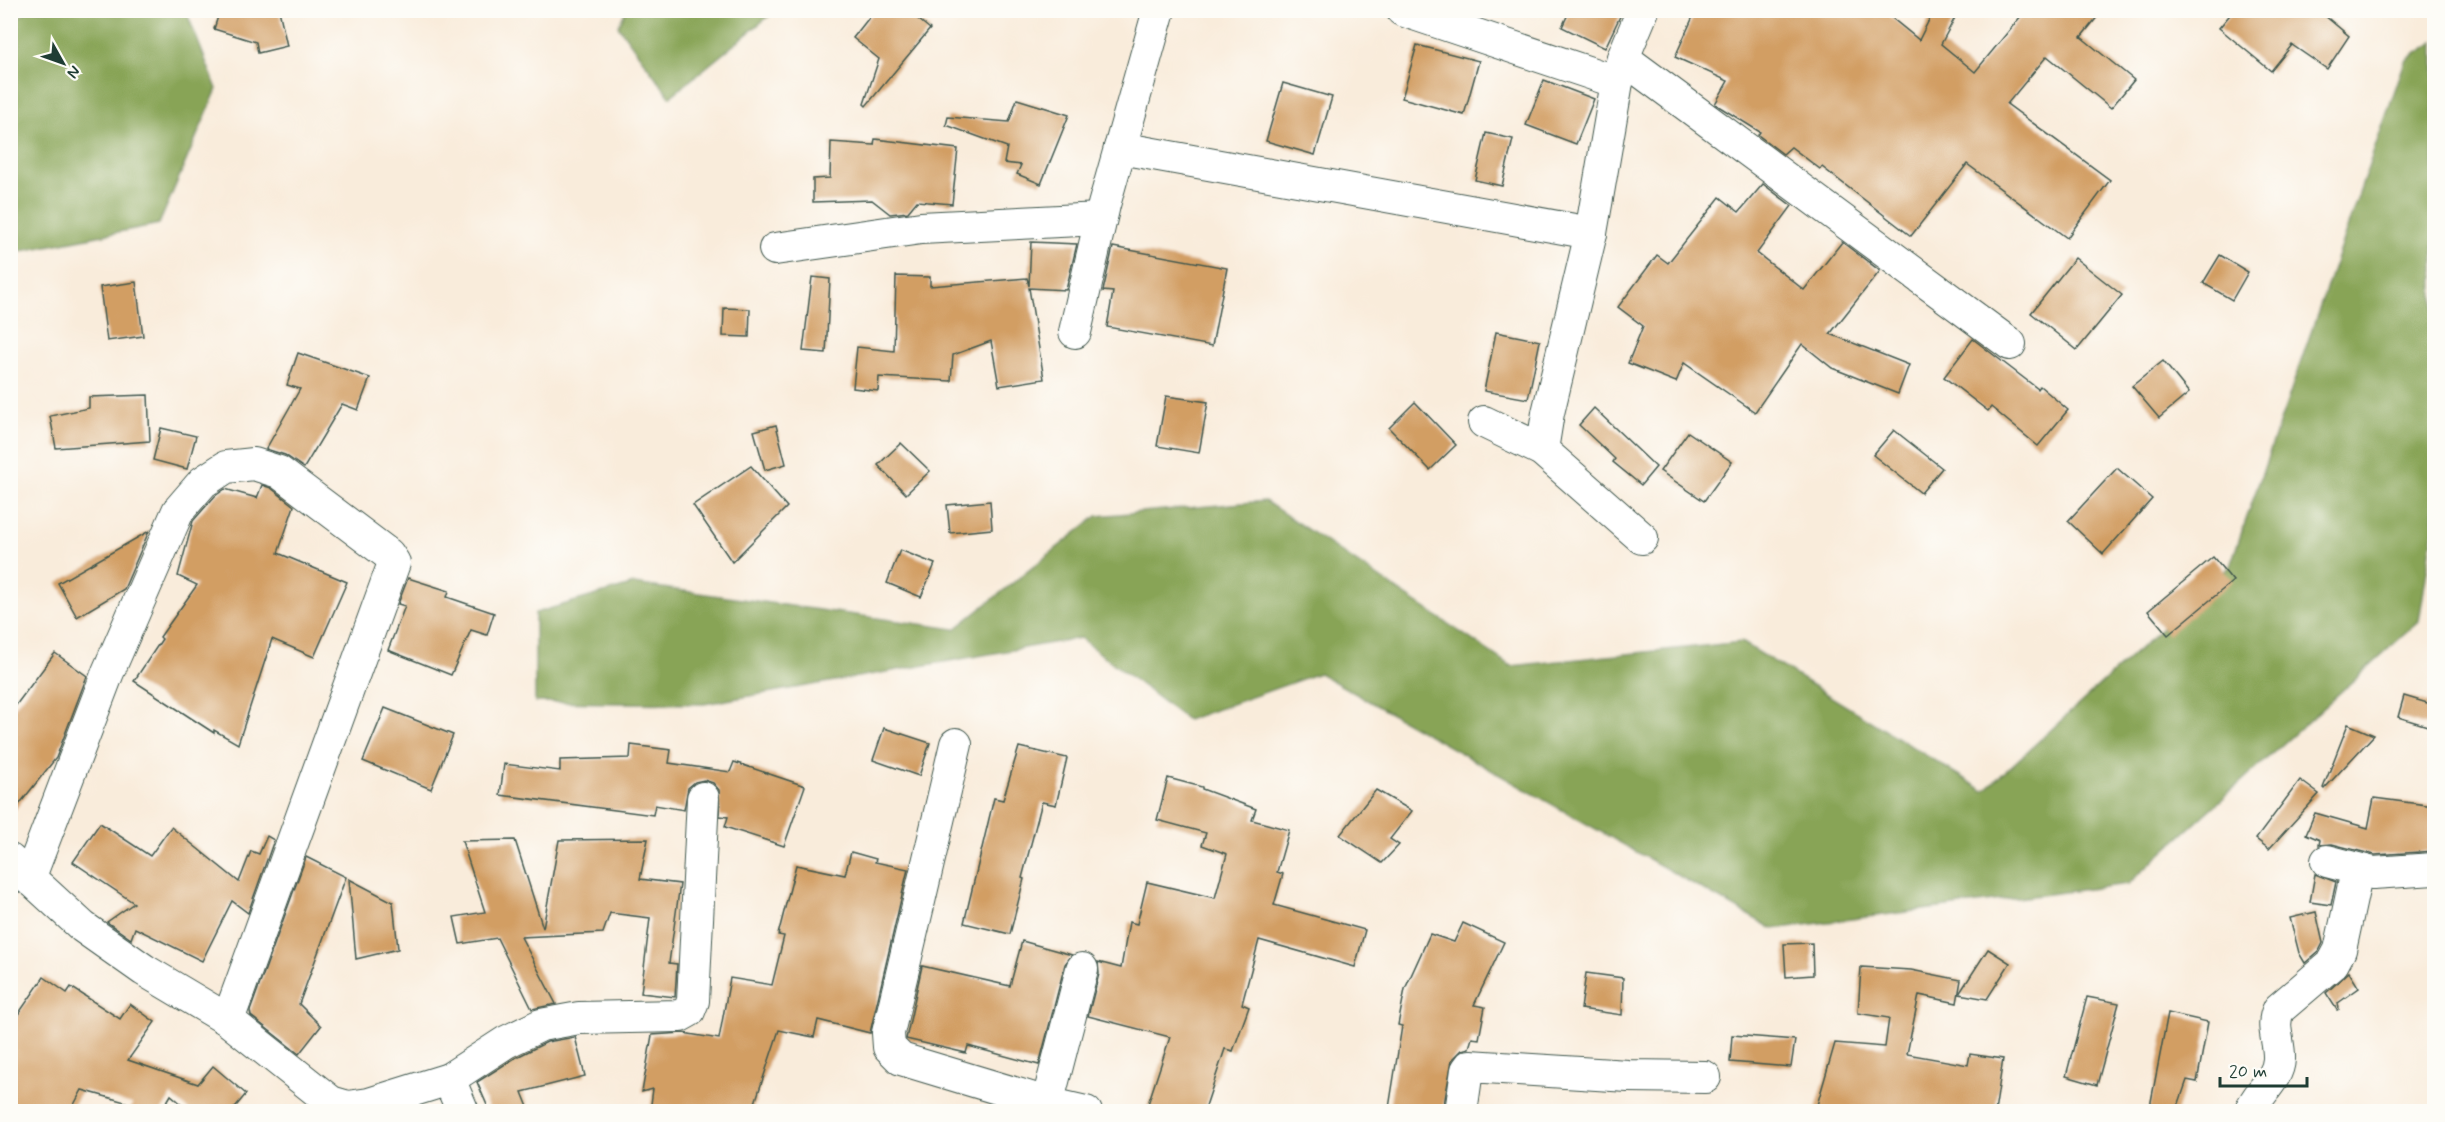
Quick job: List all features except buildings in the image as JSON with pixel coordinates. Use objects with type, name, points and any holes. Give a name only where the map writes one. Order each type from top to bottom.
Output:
[{"type":"street","points":[[1075,332],[1100,219],[1159,10]]},
{"type":"street","points":[[1402,10],[1620,70],[2010,344]]},
{"type":"street","points":[[1542,450],[1548,413],[1591,233],[1620,70],[1643,10]]},
{"type":"street","points":[[1120,148],[1591,233]]},
{"type":"street","points":[[775,249],[921,228],[1100,219]]},
{"type":"street","points":[[1484,422],[1542,450],[1642,538]]},
{"type":"street","points":[[228,1020],[394,563],[388,554],[279,472],[254,464],[226,467],[203,482],[178,511],[20,869],[83,927],[144,970],[228,1020],[331,1102],[348,1107],[369,1104],[449,1079],[506,1042],[541,1025],[579,1018],[680,1016],[689,1011],[693,1001],[703,798]]},
{"type":"street","points":[[956,744],[888,1033],[889,1047],[901,1059],[1046,1107],[1086,1112]]},
{"type":"street","points":[[2326,861],[2357,871],[2373,873],[2434,869]]},
{"type":"street","points":[[2250,1112],[2254,1101],[2277,1071],[2279,1060],[2274,1017],[2279,1009],[2333,963],[2340,950],[2357,871]]},
{"type":"street","points":[[1046,1107],[1082,969]]},
{"type":"street","points":[[1461,1112],[1467,1070],[1470,1065],[1628,1076],[1705,1077]]},
{"type":"street","points":[[449,1079],[463,1112]]},
{"type":"green space","points":[[30,10],[186,11],[217,89],[159,224],[11,253],[11,21]]},
{"type":"green space","points":[[627,10],[775,11],[670,97],[618,26]]},
{"type":"green space","points":[[2434,42],[2434,527],[2419,621],[2128,884],[1773,929],[1319,673],[1187,720],[1080,638],[704,704],[535,702],[535,613],[634,584],[955,629],[1097,516],[1265,501],[1511,666],[1742,642],[1984,791],[2230,566],[2405,61]]}]
